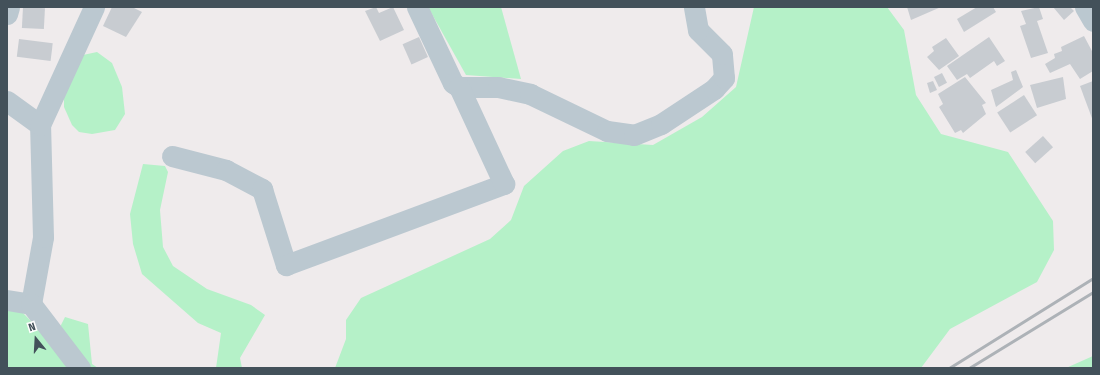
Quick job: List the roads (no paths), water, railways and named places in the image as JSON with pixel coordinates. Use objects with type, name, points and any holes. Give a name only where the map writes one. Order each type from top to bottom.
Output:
[{"type":"street","points":[[7,14],[9,7]]},
{"type":"street","points":[[31,304],[44,237],[40,125],[94,7]]},
{"type":"street","points":[[172,156],[226,170],[262,189],[286,265],[504,184],[459,87],[453,83],[418,7]]},
{"type":"street","points":[[459,87],[498,87],[530,94],[622,135],[647,131],[714,90],[724,78],[722,54],[698,30],[694,7]]},
{"type":"street","points":[[1085,7],[1093,21]]},
{"type":"street","points":[[7,101],[40,125]]},
{"type":"street","points":[[7,300],[31,304],[80,368]]},
{"type":"railway","points":[[949,368],[1093,278]]},
{"type":"railway","points":[[969,368],[1093,292]]}]
